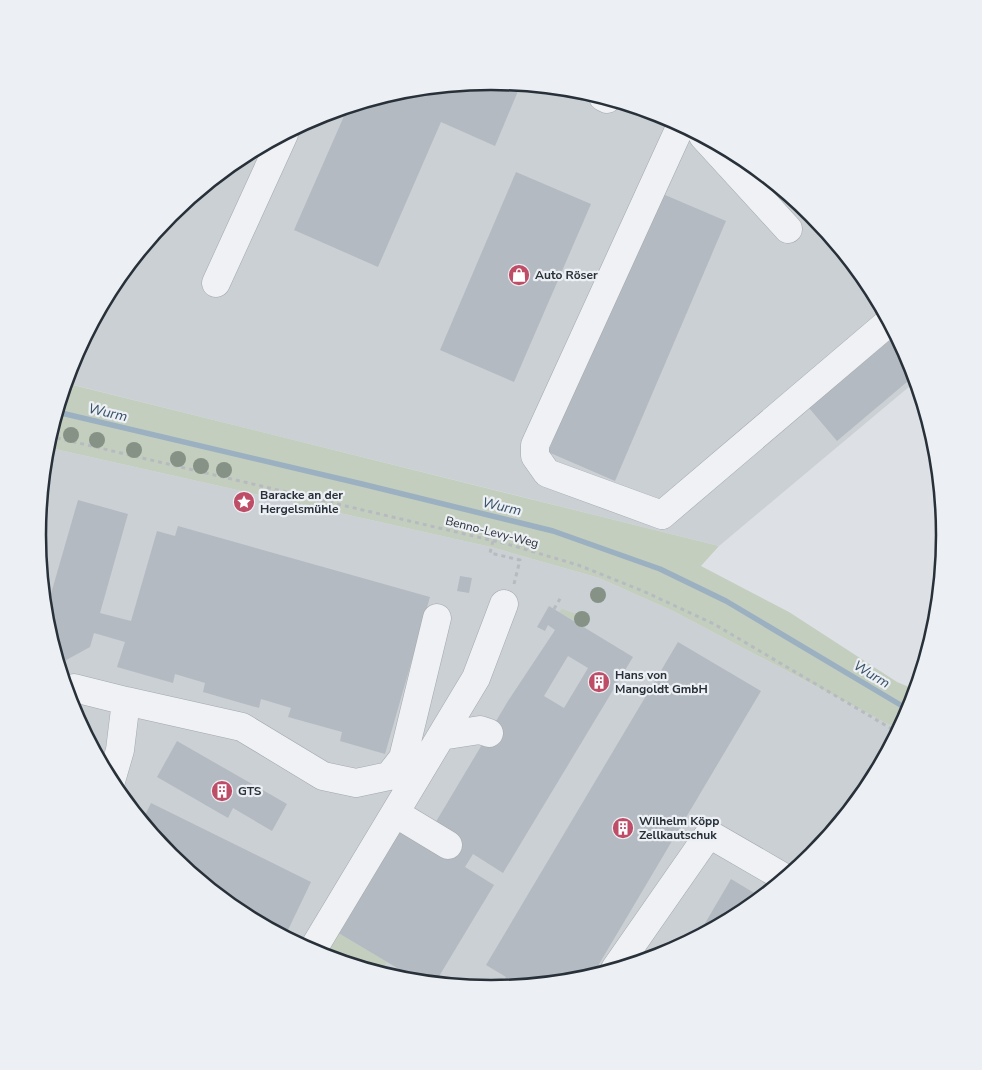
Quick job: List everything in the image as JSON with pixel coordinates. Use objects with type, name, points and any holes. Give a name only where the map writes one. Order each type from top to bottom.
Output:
[{"type":"street","points":[[678,132],[535,445],[535,456],[547,473],[662,515],[884,327]]},
{"type":"street","points":[[216,283],[279,144]]},
{"type":"street","points":[[719,154],[788,229]]},
{"type":"street","points":[[316,944],[476,678],[509,594]]},
{"type":"street","points":[[74,688],[242,727],[323,776],[356,783],[389,776],[403,758],[437,618]]},
{"type":"street","points":[[114,770],[120,750],[126,701]]},
{"type":"street","points":[[441,736],[480,730],[489,733]]},
{"type":"street","points":[[395,813],[448,845]]},
{"type":"street","points":[[621,960],[709,834],[778,874]]},
{"type":"path","name":"Benno-Levy-Weg","points":[[57,438],[493,541],[578,564],[643,591],[714,624],[891,729]]},
{"type":"path","points":[[493,541],[490,553],[520,560],[509,594]]},
{"type":"path","points":[[554,609],[561,598]]},
{"type":"shaded area","points":[[462,91],[520,91],[549,94],[606,105],[661,124],[688,136],[738,165],[784,201],[825,242],[861,288],[890,338],[910,386],[719,546],[73,385],[92,338],[106,313],[138,264],[157,242],[220,182],[244,165],[294,136],[321,124],[376,105],[433,94]]},
{"type":"shaded area","points":[[55,449],[491,547],[599,578],[673,611],[892,727],[861,782],[844,806],[805,849],[762,888],[738,905],[688,934],[634,956],[578,971],[520,979],[462,979],[433,976],[376,965],[321,946],[294,934],[244,905],[220,888],[157,828],[121,782],[92,732],[80,705],[61,650],[55,622],[47,564],[46,535],[47,506]]},
{"type":"green space","points":[[73,385],[719,546],[701,566],[789,612],[897,682],[909,687],[892,727],[673,611],[599,578],[491,547],[55,449],[61,420]]},
{"type":"green space","points":[[562,609],[588,618],[583,626],[559,612]]},
{"type":"green space","points":[[333,930],[387,962],[384,967],[376,965],[323,947]]},
{"type":"building","points":[[462,91],[518,91],[495,146],[441,122],[378,267],[294,230],[344,115],[376,105],[433,94]]},
{"type":"building","points":[[516,172],[591,204],[514,382],[440,350]]},
{"type":"building","points":[[658,192],[726,221],[615,481],[548,452]]},
{"type":"building","points":[[891,339],[908,381],[837,441],[809,408]]},
{"type":"building","points":[[78,500],[128,514],[100,613],[131,621],[157,531],[175,536],[178,526],[430,597],[385,754],[340,741],[342,732],[288,717],[291,708],[261,699],[259,708],[203,692],[205,683],[175,674],[173,683],[117,667],[125,642],[94,633],[90,647],[65,661],[50,596]]},
{"type":"building","points":[[460,576],[472,578],[469,593],[457,591]]},
{"type":"building","points":[[549,606],[633,657],[503,873],[473,854],[465,867],[494,885],[439,977],[401,970],[335,931],[398,827],[431,830],[508,701],[555,630],[548,625],[545,631],[537,627]],"holes":[[[568,656],[588,668],[564,708],[544,696]]]},
{"type":"building","name":"Wilhelm Köpp Zellkautschuk","points":[[678,642],[761,691],[597,967],[549,976],[505,980],[506,977],[486,965]]},
{"type":"building","name":"GTS","points":[[177,741],[287,804],[272,831],[233,808],[228,818],[157,777]]},
{"type":"building","points":[[151,803],[311,882],[288,930],[244,905],[220,888],[177,849],[145,814]]},
{"type":"building","points":[[731,879],[755,893],[738,905],[704,925]]},
{"type":"waterway","name":"Wurm","points":[[63,413],[553,531],[660,569],[726,601],[902,706]]},
{"type":"place","name":"Auto Röser","points":[[519,275]]},
{"type":"place","name":"Baracke an der Hergelsmühle","points":[[244,502]]},
{"type":"place","name":"Hans von Mangoldt GmbH","points":[[599,682]]},
{"type":"place","name":"GTS","points":[[222,791]]},
{"type":"place","name":"Wilhelm Köpp Zellkautschuk","points":[[623,828]]}]
